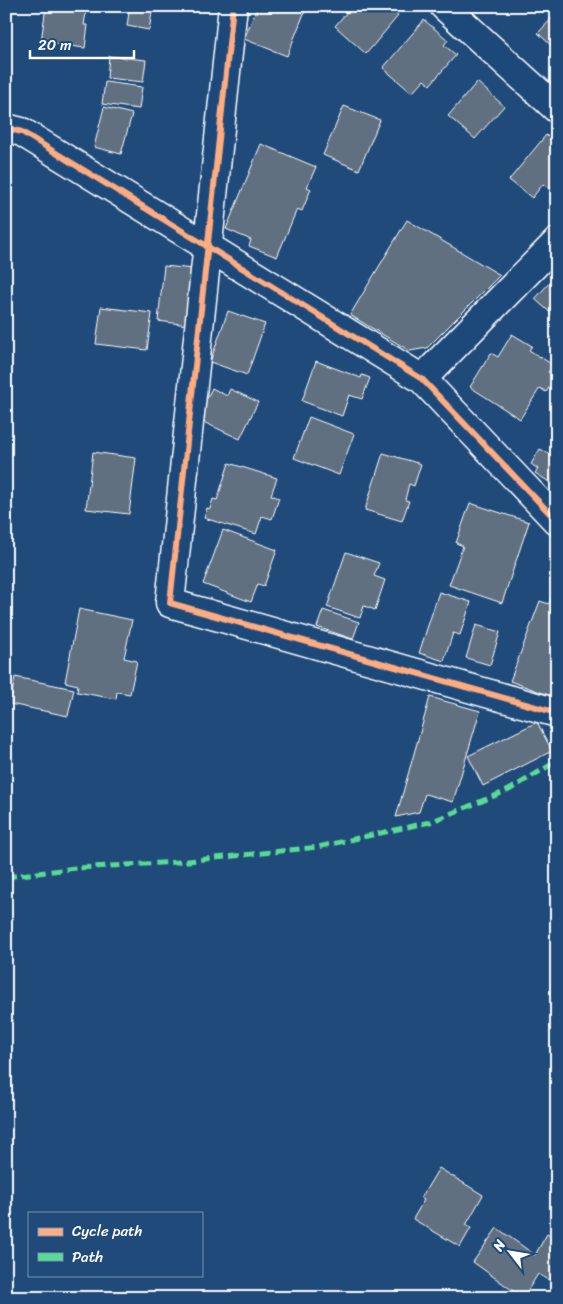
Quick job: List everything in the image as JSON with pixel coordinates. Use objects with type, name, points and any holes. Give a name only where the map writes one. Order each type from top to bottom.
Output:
[{"type":"street","points":[[233,6],[170,603],[557,713]]},
{"type":"street","points":[[444,6],[557,109]]},
{"type":"street","points":[[6,128],[22,132],[422,379],[557,521]]},
{"type":"street","points":[[422,379],[557,242]]},
{"type":"building","points":[[46,6],[87,6],[84,25],[88,25],[85,48],[41,42]]},
{"type":"building","points":[[130,6],[153,7],[149,30],[127,26]]},
{"type":"building","points":[[258,6],[307,6],[287,56],[244,39]]},
{"type":"building","points":[[352,6],[387,6],[398,16],[366,54],[335,26]]},
{"type":"building","points":[[557,13],[557,51],[538,33]]},
{"type":"building","points":[[424,20],[448,40],[444,45],[456,55],[430,85],[424,80],[412,93],[383,68]]},
{"type":"building","points":[[109,56],[146,60],[143,82],[107,78]]},
{"type":"building","points":[[105,82],[142,87],[139,109],[102,104]]},
{"type":"building","points":[[477,82],[504,106],[475,139],[448,116]]},
{"type":"building","points":[[344,106],[380,120],[359,170],[323,155]]},
{"type":"building","points":[[104,107],[132,114],[121,154],[94,147]]},
{"type":"building","points":[[546,135],[557,144],[557,180],[550,189],[543,184],[532,198],[509,180]]},
{"type":"building","points":[[261,144],[316,167],[307,187],[311,189],[302,211],[297,209],[277,257],[249,246],[251,240],[226,229]]},
{"type":"building","points":[[407,220],[500,275],[427,348],[410,351],[350,315]]},
{"type":"building","points":[[164,266],[194,269],[188,325],[158,321]]},
{"type":"building","points":[[557,274],[557,313],[554,316],[535,299]]},
{"type":"building","points":[[101,307],[152,313],[147,350],[96,344]]},
{"type":"building","points":[[228,311],[265,324],[247,375],[210,362]]},
{"type":"building","points":[[512,334],[532,346],[529,350],[553,365],[548,372],[556,377],[546,392],[540,388],[520,419],[470,387],[491,353],[498,357]]},
{"type":"building","points":[[316,361],[361,378],[362,375],[370,378],[362,399],[349,395],[342,416],[302,401]]},
{"type":"building","points":[[212,388],[227,396],[230,389],[258,402],[240,439],[197,419]]},
{"type":"building","points":[[309,417],[354,434],[339,475],[294,458]]},
{"type":"building","points":[[540,449],[557,458],[557,487],[535,473],[538,469],[531,464]]},
{"type":"building","points":[[93,452],[136,458],[129,514],[86,509]]},
{"type":"building","points":[[383,453],[421,464],[414,486],[409,484],[405,500],[409,501],[402,521],[365,510]]},
{"type":"building","points":[[229,463],[277,478],[271,495],[279,498],[272,519],[262,516],[256,534],[204,518],[207,508],[210,509],[213,499],[217,500]]},
{"type":"building","points":[[470,503],[529,522],[502,603],[449,585],[463,546],[456,543]]},
{"type":"building","points":[[223,530],[277,550],[264,586],[258,584],[251,602],[203,584]]},
{"type":"building","points":[[346,552],[379,563],[374,576],[385,580],[375,610],[364,606],[360,618],[327,607]]},
{"type":"building","points":[[439,592],[471,602],[460,635],[453,633],[444,661],[419,653]]},
{"type":"building","points":[[553,593],[557,594],[557,698],[510,681],[540,601],[549,604]]},
{"type":"building","points":[[79,609],[132,620],[124,658],[137,661],[130,694],[117,692],[116,699],[77,692],[78,685],[65,682]]},
{"type":"building","points":[[323,610],[359,622],[353,639],[317,627]]},
{"type":"building","points":[[476,625],[500,632],[490,665],[466,658]]},
{"type":"building","points":[[15,677],[74,689],[68,716],[10,704]]},
{"type":"building","points":[[430,697],[480,711],[453,802],[425,794],[419,812],[396,817]]},
{"type":"building","points":[[537,722],[552,751],[483,786],[468,756]]},
{"type":"building","points":[[439,1168],[483,1195],[466,1225],[471,1228],[460,1247],[413,1219],[424,1200],[421,1198]]},
{"type":"building","points":[[497,1228],[535,1255],[547,1234],[557,1240],[557,1274],[549,1280],[538,1274],[523,1298],[473,1262]]},
{"type":"marked path","points":[[6,877],[76,868],[178,862],[318,847],[430,822],[509,790],[557,761]]},
{"type":"cycle path","points":[[233,6],[170,603],[557,713]]},
{"type":"cycle path","points":[[6,128],[22,132],[422,379],[557,521]]}]
